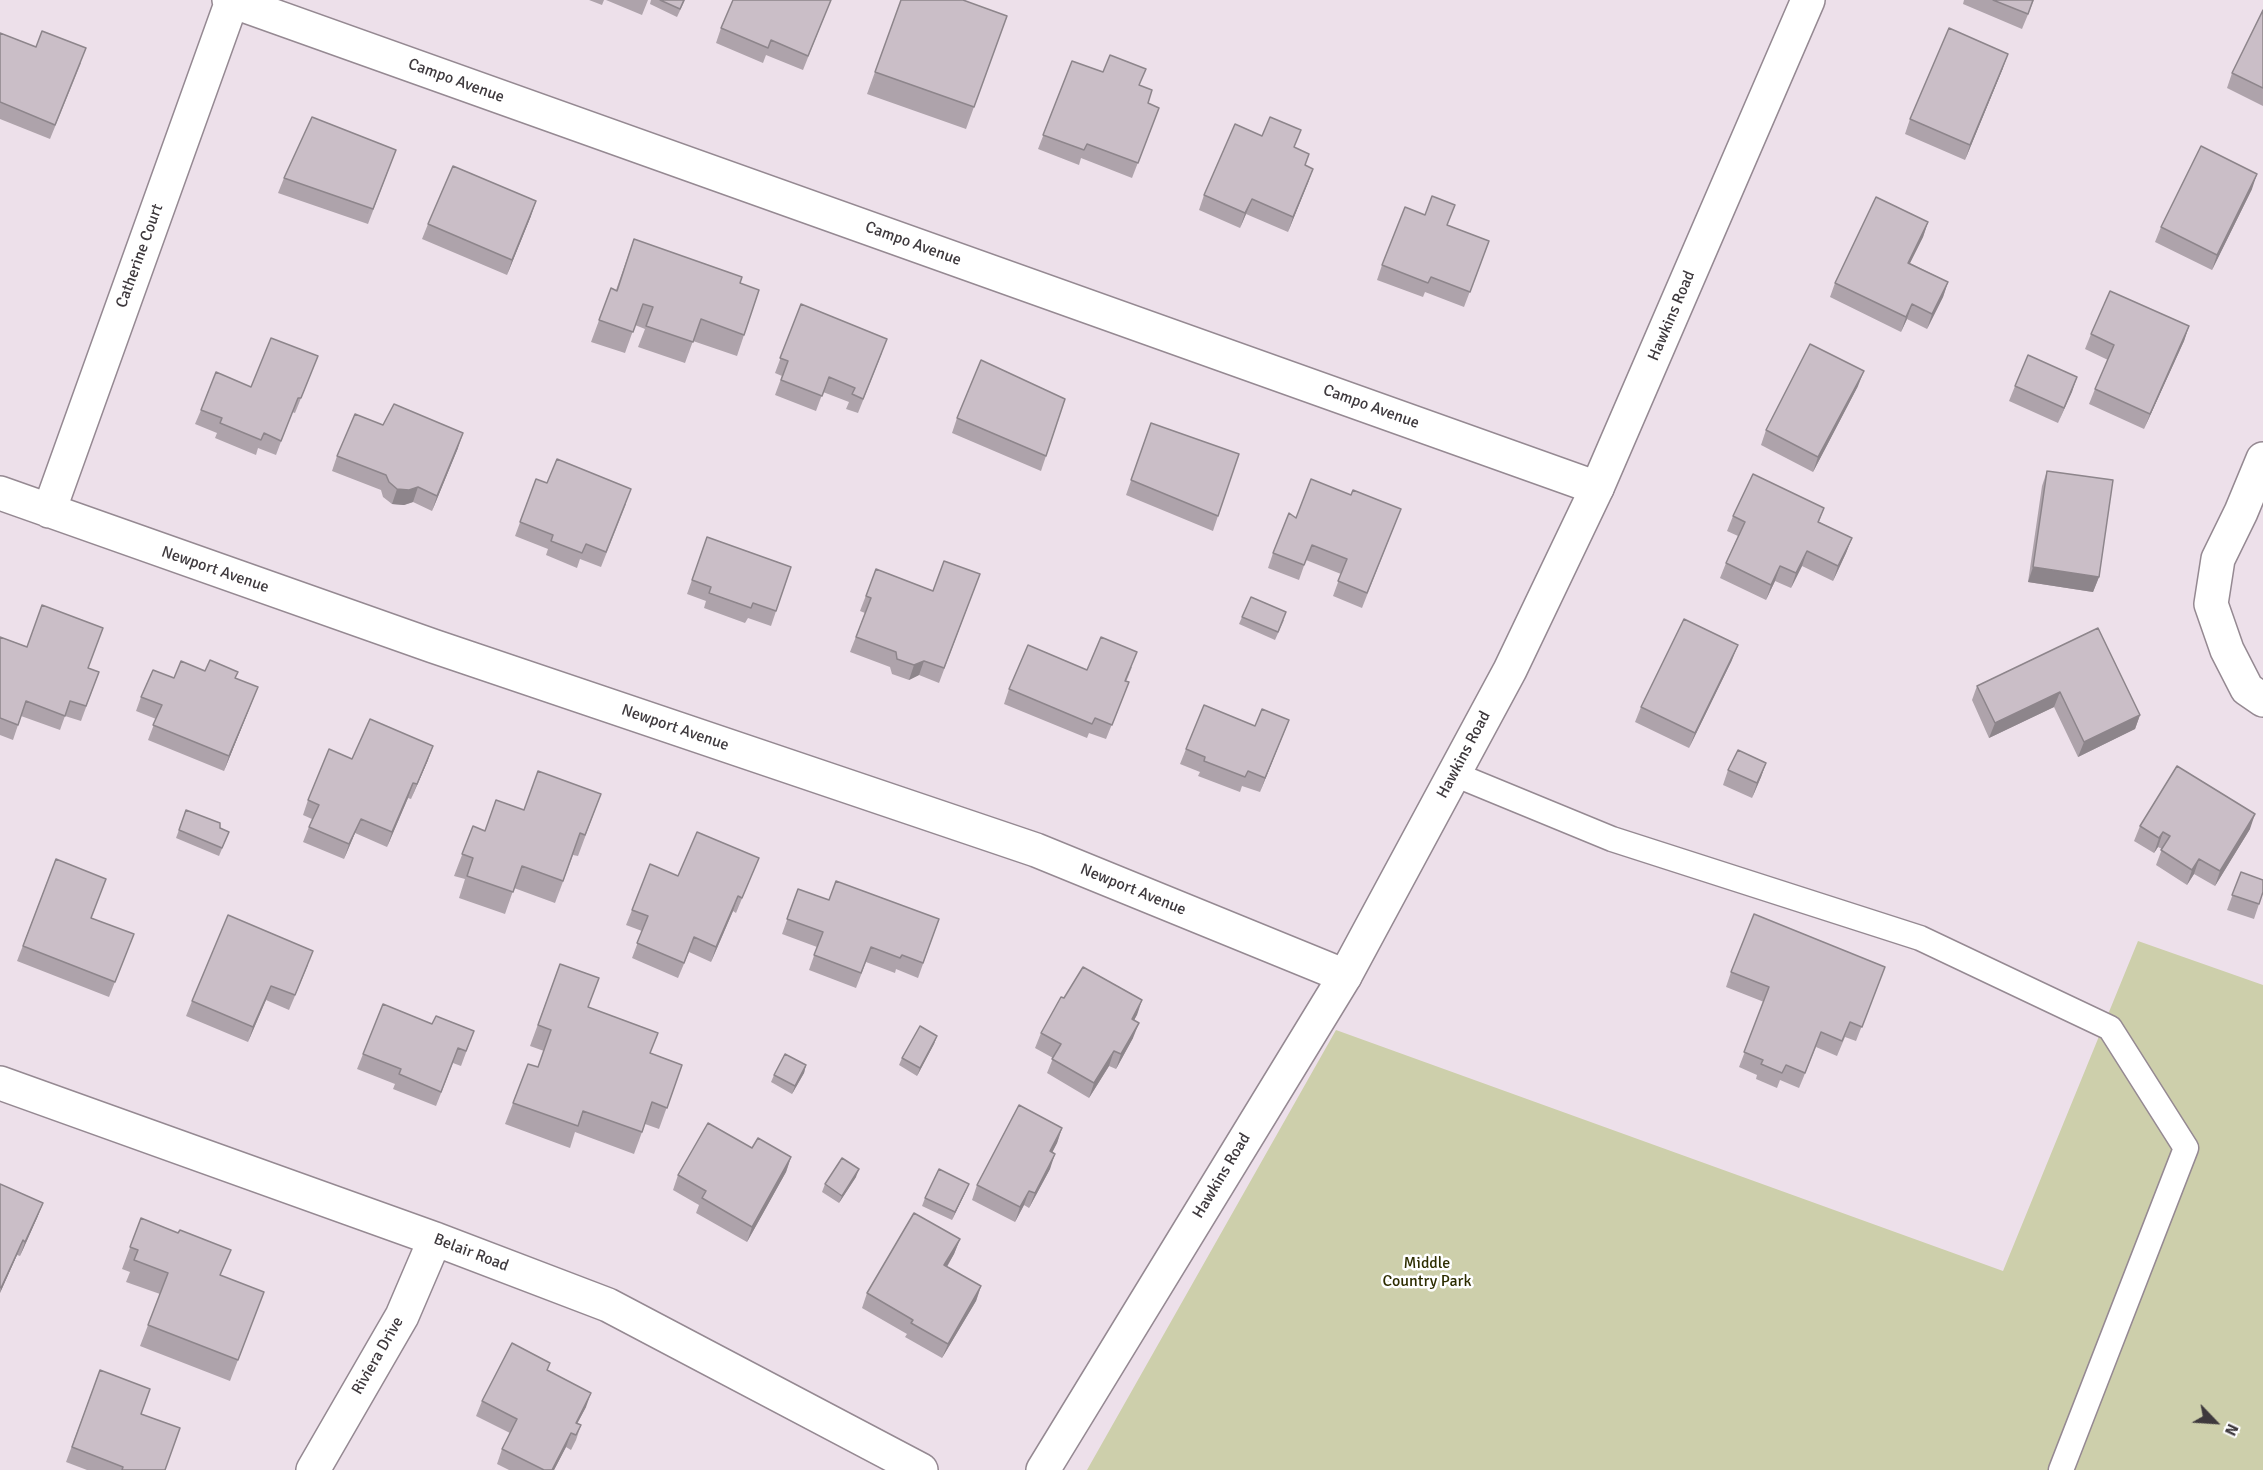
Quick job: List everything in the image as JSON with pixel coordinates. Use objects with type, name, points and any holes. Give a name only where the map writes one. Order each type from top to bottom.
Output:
[{"type":"street","name":"Hawkins Road","points":[[1043,1470],[1345,976],[1510,670],[1598,488],[1808,0]]},
{"type":"street","name":"Campo Avenue","points":[[231,1],[1598,488]]},
{"type":"street","name":"Catherine Court","points":[[49,512],[231,1]]},
{"type":"street","points":[[2263,459],[2218,559],[2211,604],[2227,650],[2247,689],[2263,700]]},
{"type":"street","name":"Newport Avenue","points":[[0,493],[433,646],[1036,850],[1345,976]]},
{"type":"street","name":"Belair Road","points":[[0,1083],[435,1239],[608,1305],[921,1470]]},
{"type":"street","name":"Riviera Drive","points":[[313,1470],[402,1316],[435,1239]]},
{"type":"lane","points":[[1454,774],[1612,839],[1920,938],[2110,1028],[2186,1148],[2061,1470]]},
{"type":"green space","name":"Middle Country Park","points":[[2138,941],[2263,985],[2263,1470],[1087,1470],[1336,1030],[2003,1271]]},
{"type":"building","points":[[660,0],[684,0],[680,9]]},
{"type":"building","points":[[733,0],[831,0],[808,56],[771,40],[768,48],[721,28]]},
{"type":"building","points":[[901,0],[963,0],[1007,16],[974,107],[875,72]]},
{"type":"building","points":[[1993,0],[2033,0],[2028,14]]},
{"type":"building","points":[[2263,10],[2263,88],[2232,73]]},
{"type":"building","points":[[1949,28],[2008,54],[1970,145],[1910,119]]},
{"type":"building","points":[[42,31],[86,48],[55,125],[0,102],[0,33],[36,47]]},
{"type":"building","points":[[1110,55],[1146,69],[1139,85],[1152,90],[1148,103],[1159,108],[1138,163],[1087,144],[1084,150],[1043,135],[1072,61],[1103,72]]},
{"type":"building","points":[[312,117],[396,150],[373,209],[284,178]]},
{"type":"building","points":[[1270,117],[1301,130],[1294,147],[1309,154],[1305,165],[1313,169],[1293,217],[1252,199],[1245,213],[1204,195],[1235,124],[1262,136]]},
{"type":"building","points":[[2201,146],[2257,174],[2217,255],[2161,227]]},
{"type":"building","points":[[453,166],[536,201],[512,260],[428,224]]},
{"type":"building","points":[[1432,196],[1455,205],[1447,225],[1489,241],[1470,292],[1431,277],[1428,283],[1382,265],[1405,207],[1425,215]]},
{"type":"building","points":[[1876,197],[1928,222],[1908,263],[1948,282],[1932,314],[1912,304],[1906,317],[1835,283]]},
{"type":"building","points":[[634,239],[742,277],[740,283],[759,290],[744,335],[701,319],[693,342],[646,326],[653,307],[643,304],[633,332],[599,320],[611,288],[617,291]]},
{"type":"building","points":[[2110,291],[2189,326],[2150,414],[2095,389],[2114,345],[2091,334]]},
{"type":"building","points":[[801,304],[887,339],[863,399],[852,394],[855,388],[829,377],[822,396],[781,380],[788,361],[780,358]]},
{"type":"building","points":[[271,338],[318,356],[281,441],[264,433],[261,440],[220,423],[222,418],[201,410],[216,372],[251,387]]},
{"type":"building","points":[[1810,344],[1864,371],[1818,457],[1766,430]]},
{"type":"building","points":[[2028,355],[2077,377],[2064,408],[2015,386]]},
{"type":"building","points":[[981,360],[1065,399],[1046,456],[957,418]]},
{"type":"building","points":[[394,404],[463,433],[437,496],[418,487],[409,490],[397,489],[389,482],[386,475],[337,456],[355,414],[383,425]]},
{"type":"building","points":[[1151,423],[1239,454],[1218,516],[1131,480]]},
{"type":"building","points":[[557,459],[631,489],[606,552],[586,544],[582,553],[551,541],[553,535],[520,522],[536,479],[547,483]]},
{"type":"building","points":[[2047,471],[2113,480],[2099,577],[2033,567]]},
{"type":"building","points":[[1753,474],[1824,508],[1818,522],[1852,538],[1838,566],[1807,551],[1796,573],[1780,566],[1771,585],[1726,563],[1745,522],[1733,516]]},
{"type":"building","points":[[1311,479],[1351,495],[1353,490],[1401,509],[1367,593],[1338,581],[1347,559],[1312,545],[1304,565],[1273,553],[1289,513],[1296,518]]},
{"type":"building","points":[[707,537],[791,567],[776,611],[753,603],[751,608],[709,593],[711,587],[692,580]]},
{"type":"building","points":[[944,561],[980,574],[944,668],[924,661],[914,665],[897,659],[896,652],[856,637],[871,598],[866,596],[876,569],[933,591]]},
{"type":"building","points":[[1251,597],[1286,612],[1278,632],[1242,617]]},
{"type":"building","points":[[42,605],[103,628],[88,668],[99,672],[86,706],[70,701],[65,716],[26,701],[18,725],[0,718],[0,637],[27,647]]},
{"type":"building","points":[[1684,619],[1738,645],[1695,733],[1641,707]]},
{"type":"building","points":[[2098,628],[2140,715],[2084,742],[2060,692],[1995,723],[1977,686]]},
{"type":"building","points":[[1101,637],[1137,652],[1125,681],[1129,682],[1112,725],[1095,718],[1092,724],[1009,689],[1028,645],[1087,670]]},
{"type":"building","points":[[210,660],[238,672],[235,678],[258,687],[229,756],[153,725],[162,705],[141,697],[153,670],[174,678],[181,661],[205,671]]},
{"type":"building","points":[[1204,705],[1255,726],[1262,709],[1289,720],[1265,778],[1248,771],[1245,777],[1204,761],[1205,757],[1186,749]]},
{"type":"building","points":[[370,719],[433,746],[417,784],[413,783],[392,832],[361,819],[349,844],[309,827],[319,805],[308,800],[329,749],[352,759]]},
{"type":"building","points":[[1738,750],[1766,763],[1757,783],[1728,770]]},
{"type":"building","points":[[2177,766],[2255,814],[2220,871],[2199,859],[2192,870],[2161,850],[2170,836],[2163,832],[2159,838],[2140,826]]},
{"type":"building","points":[[538,771],[601,794],[585,835],[580,833],[563,881],[522,866],[513,892],[467,876],[473,858],[462,854],[473,826],[485,831],[496,800],[524,810]]},
{"type":"building","points":[[186,810],[220,823],[220,828],[229,832],[222,848],[179,830]]},
{"type":"building","points":[[697,832],[759,858],[742,898],[738,896],[716,947],[694,937],[684,963],[637,943],[648,916],[632,910],[650,864],[678,876]]},
{"type":"building","points":[[56,859],[106,879],[91,918],[134,934],[115,982],[23,946]]},
{"type":"building","points":[[2241,872],[2263,880],[2263,892],[2259,904],[2232,895]]},
{"type":"building","points":[[836,881],[939,919],[923,963],[902,955],[900,958],[871,947],[861,973],[814,955],[823,932],[787,919],[798,889],[829,900]]},
{"type":"building","points":[[1754,914],[1885,967],[1862,1027],[1850,1022],[1842,1041],[1821,1032],[1805,1073],[1786,1065],[1782,1073],[1761,1064],[1763,1060],[1744,1052],[1769,987],[1731,972]]},
{"type":"building","points":[[228,915],[313,951],[295,995],[271,986],[253,1027],[192,1001]]},
{"type":"building","points":[[560,964],[599,978],[588,1007],[658,1033],[650,1053],[682,1065],[667,1108],[652,1102],[642,1132],[583,1111],[578,1126],[513,1103],[528,1064],[538,1067],[551,1030],[538,1025]]},
{"type":"building","points":[[1083,967],[1142,1000],[1132,1019],[1139,1023],[1121,1054],[1114,1051],[1094,1083],[1052,1059],[1061,1044],[1041,1033],[1061,997],[1064,998]]},
{"type":"building","points":[[383,1004],[432,1024],[436,1016],[474,1031],[466,1051],[458,1048],[441,1092],[399,1074],[401,1069],[363,1054]]},
{"type":"building","points":[[920,1026],[937,1036],[920,1068],[902,1058]]},
{"type":"building","points":[[785,1054],[806,1065],[795,1086],[774,1075]]},
{"type":"building","points":[[1019,1105],[1062,1128],[1050,1151],[1055,1154],[1035,1193],[1029,1191],[1020,1207],[977,1185]]},
{"type":"building","points":[[708,1123],[752,1148],[758,1138],[791,1157],[752,1227],[702,1198],[706,1191],[678,1175]]},
{"type":"building","points":[[842,1158],[859,1169],[842,1196],[825,1184]]},
{"type":"building","points":[[939,1169],[969,1184],[955,1212],[925,1198]]},
{"type":"building","points":[[0,1184],[43,1203],[1,1288],[0,1287]]},
{"type":"building","points":[[914,1213],[960,1239],[944,1265],[981,1286],[948,1344],[911,1323],[913,1320],[867,1293]]},
{"type":"building","points":[[141,1218],[231,1250],[220,1275],[264,1292],[238,1360],[148,1325],[168,1273],[134,1260],[138,1250],[130,1247]]},
{"type":"building","points":[[512,1343],[550,1363],[547,1370],[591,1393],[576,1423],[581,1425],[576,1435],[571,1433],[552,1470],[544,1470],[502,1449],[517,1419],[482,1401]]},
{"type":"building","points":[[100,1370],[150,1389],[141,1414],[180,1428],[165,1470],[122,1470],[123,1467],[72,1447]]}]
